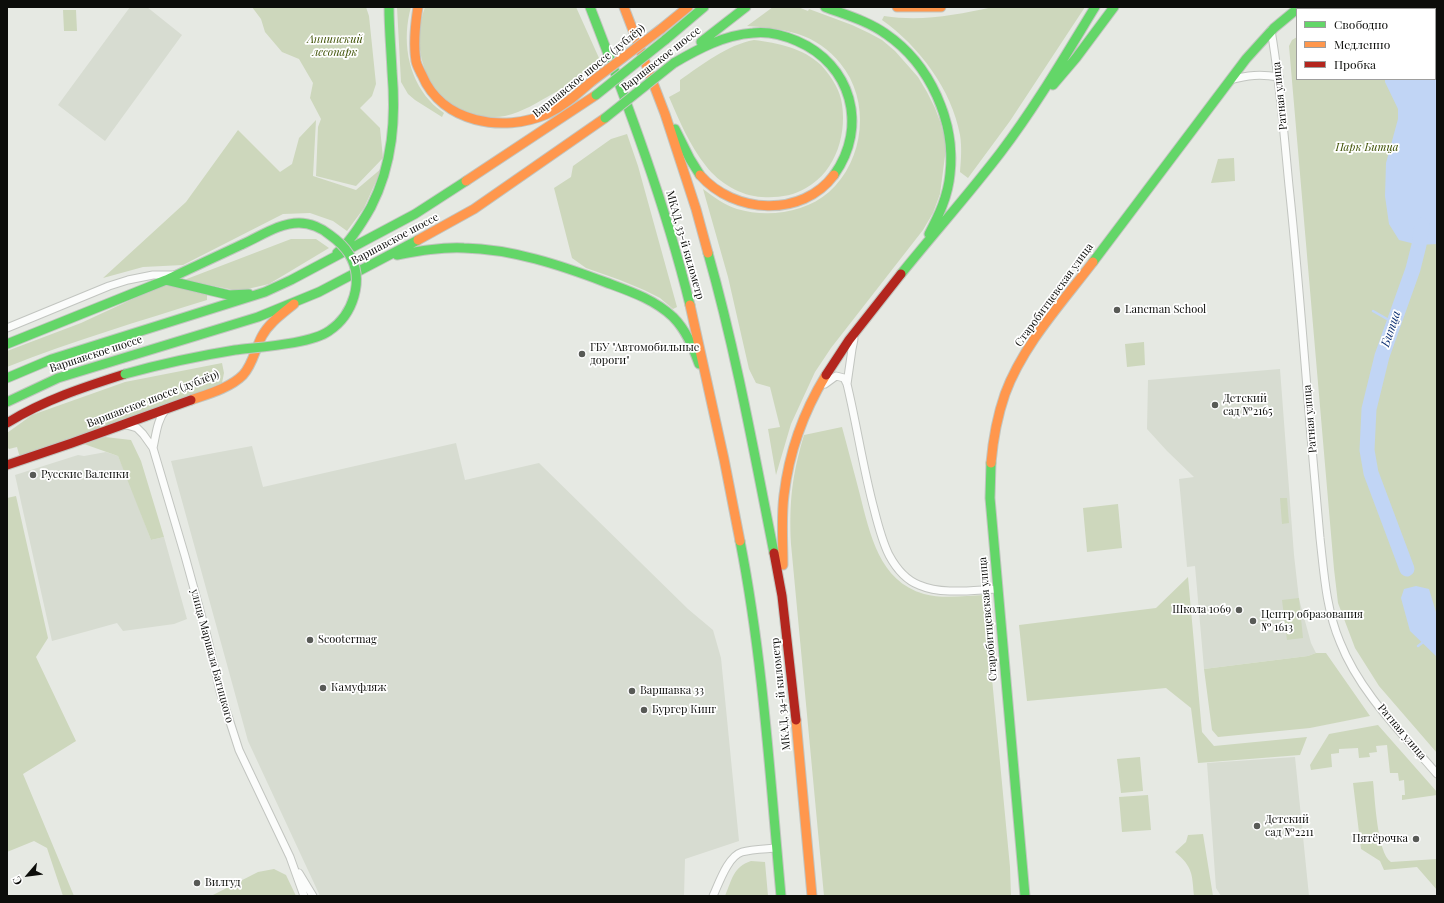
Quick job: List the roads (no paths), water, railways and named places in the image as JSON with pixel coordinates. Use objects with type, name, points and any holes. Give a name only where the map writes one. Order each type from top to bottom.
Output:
[{"type":"main road","points":[[326,262],[343,248],[370,210],[388,163],[393,139],[394,114],[393,79],[385,7]]},
{"type":"main road","points":[[388,7],[388,34]]},
{"type":"main road","points":[[418,7],[413,39],[415,60],[422,79],[434,96],[449,109],[467,118],[486,123],[504,124],[539,117],[560,107]]},
{"type":"main road","points":[[585,7],[606,47]]},
{"type":"main road","name":"МКАД, 33-й километр","points":[[590,7],[635,125],[666,218],[691,309],[713,405],[731,498]]},
{"type":"main road","name":"МКАД, 33-й километр","points":[[624,7],[651,75],[681,160],[710,255],[734,355],[762,492]]},
{"type":"main road","name":"Варшавское шоссе (дублёр)","points":[[506,155],[560,107],[688,7]]},
{"type":"main road","name":"Варшавское шоссе","points":[[7,378],[52,359],[265,292],[326,262],[415,214],[596,95],[704,7]]},
{"type":"main road","name":"Варшавское шоссе","points":[[7,402],[58,378],[258,317],[296,302],[388,256],[474,209],[543,162],[605,118],[746,7]]},
{"type":"main road","points":[[825,7],[856,18],[872,26],[901,46],[922,72],[941,105],[951,138],[951,174],[948,191],[938,219],[918,251]]},
{"type":"main road","points":[[898,7],[940,7]]},
{"type":"main road","points":[[1031,110],[1095,7]]},
{"type":"main road","points":[[789,644],[783,566],[782,518],[785,485],[799,432],[815,392],[827,371],[857,328],[918,251],[942,226],[983,175],[1031,110],[1076,58],[1114,7]]},
{"type":"main road","name":"Старобитцевская улица","points":[[1025,896],[990,498],[990,475],[996,428],[1002,403],[1011,379],[1039,332],[1164,169],[1250,53],[1272,30],[1296,10]]},
{"type":"main road","points":[[651,75],[685,150],[698,171],[709,184],[722,194],[736,201],[766,207],[783,205],[797,201],[811,195],[824,186],[841,165],[851,136],[853,119],[851,103],[846,87],[838,72],[827,59],[813,49],[798,40],[785,36],[768,32],[752,32],[735,34],[716,40],[694,51],[674,64]]},
{"type":"main road","points":[[7,344],[178,275],[286,225],[301,223],[320,228],[335,237],[346,248],[353,262],[358,278],[356,294],[351,307],[341,321],[330,331],[319,336],[301,341],[188,358],[159,364],[76,390],[42,403],[20,414],[7,423]]},
{"type":"main road","points":[[388,256],[425,250],[452,248],[473,248],[520,255],[587,275],[644,297],[672,316],[681,326],[695,352],[713,405]]},
{"type":"main road","points":[[166,280],[229,295],[265,292]]},
{"type":"main road","name":"Варшавское шоссе (дублёр)","points":[[7,465],[215,391],[241,377],[249,366],[263,334],[278,317],[296,302]]},
{"type":"main road","name":"МКАД, 34-й километр","points":[[762,492],[782,596],[789,644],[812,896]]},
{"type":"main road","name":"МКАД, 34-й километр","points":[[731,498],[751,601],[756,640],[764,706],[781,896]]},
{"type":"street","name":"Ратная улица","points":[[1272,30],[1279,77],[1297,264],[1314,477],[1328,602],[1340,643],[1348,661],[1360,680],[1437,774]]},
{"type":"street","points":[[1230,80],[1258,74],[1279,77]]},
{"type":"street","points":[[7,328],[109,286],[128,280],[153,275],[178,275]]},
{"type":"street","points":[[847,384],[852,349],[857,328]]},
{"type":"street","points":[[815,392],[836,376],[844,378],[847,384],[866,478],[882,538],[889,555],[906,577],[918,585],[930,589],[997,589]]},
{"type":"street","name":"улица Маршала Батицкого","points":[[153,448],[156,430],[162,414],[167,408]]},
{"type":"street","name":"улица Маршала Батицкого","points":[[123,424],[137,428],[153,448],[207,636],[220,691],[239,750],[290,857],[313,896]]},
{"type":"street","points":[[714,896],[726,868],[735,855],[742,852],[776,848]]},
{"type":"street","name":"улица Маршала Батицкого","points":[[290,857],[304,896]]},
{"type":"water","points":[[1437,7],[1437,244],[1419,245],[1399,240],[1389,224],[1385,196],[1386,163],[1398,119],[1398,109],[1385,80],[1436,80],[1436,8],[1434,8]]},
{"type":"water","points":[[1416,586],[1429,589],[1437,613],[1437,657],[1410,631],[1401,598],[1404,589]]},
{"type":"waterway","name":"Битца","points":[[1407,569],[1371,473],[1367,450],[1369,409],[1382,356],[1413,269],[1422,225]]},
{"type":"waterway","points":[[1373,311],[1394,323]]},
{"type":"waterway","points":[[1418,646],[1422,643]]},
{"type":"place","name":"Lancman School","points":[[1117,310]]},
{"type":"place","name":"ГБУ \"Автомобильные дороги\"","points":[[582,354]]},
{"type":"place","name":"Детский сад №2165","points":[[1215,405]]},
{"type":"place","name":"Русские Валенки","points":[[33,475]]},
{"type":"place","name":"Школа 1069","points":[[1239,610]]},
{"type":"place","name":"Центр образования № 1613","points":[[1253,621]]},
{"type":"place","name":"Scootermag","points":[[310,640]]},
{"type":"place","name":"Камуфляж","points":[[323,688]]},
{"type":"place","name":"Варшавка 33","points":[[632,691]]},
{"type":"place","name":"Бургер Кинг","points":[[644,710]]},
{"type":"place","name":"Детский сад №2211","points":[[1257,826]]},
{"type":"place","name":"Пятёрочка","points":[[1416,839]]},
{"type":"place","name":"Вилгуд","points":[[197,883]]},
{"type":"park label","name":"Аннинский лесопарк","points":[[335,46]]},
{"type":"park label","name":"Парк Битца","points":[[1367,148]]}]
